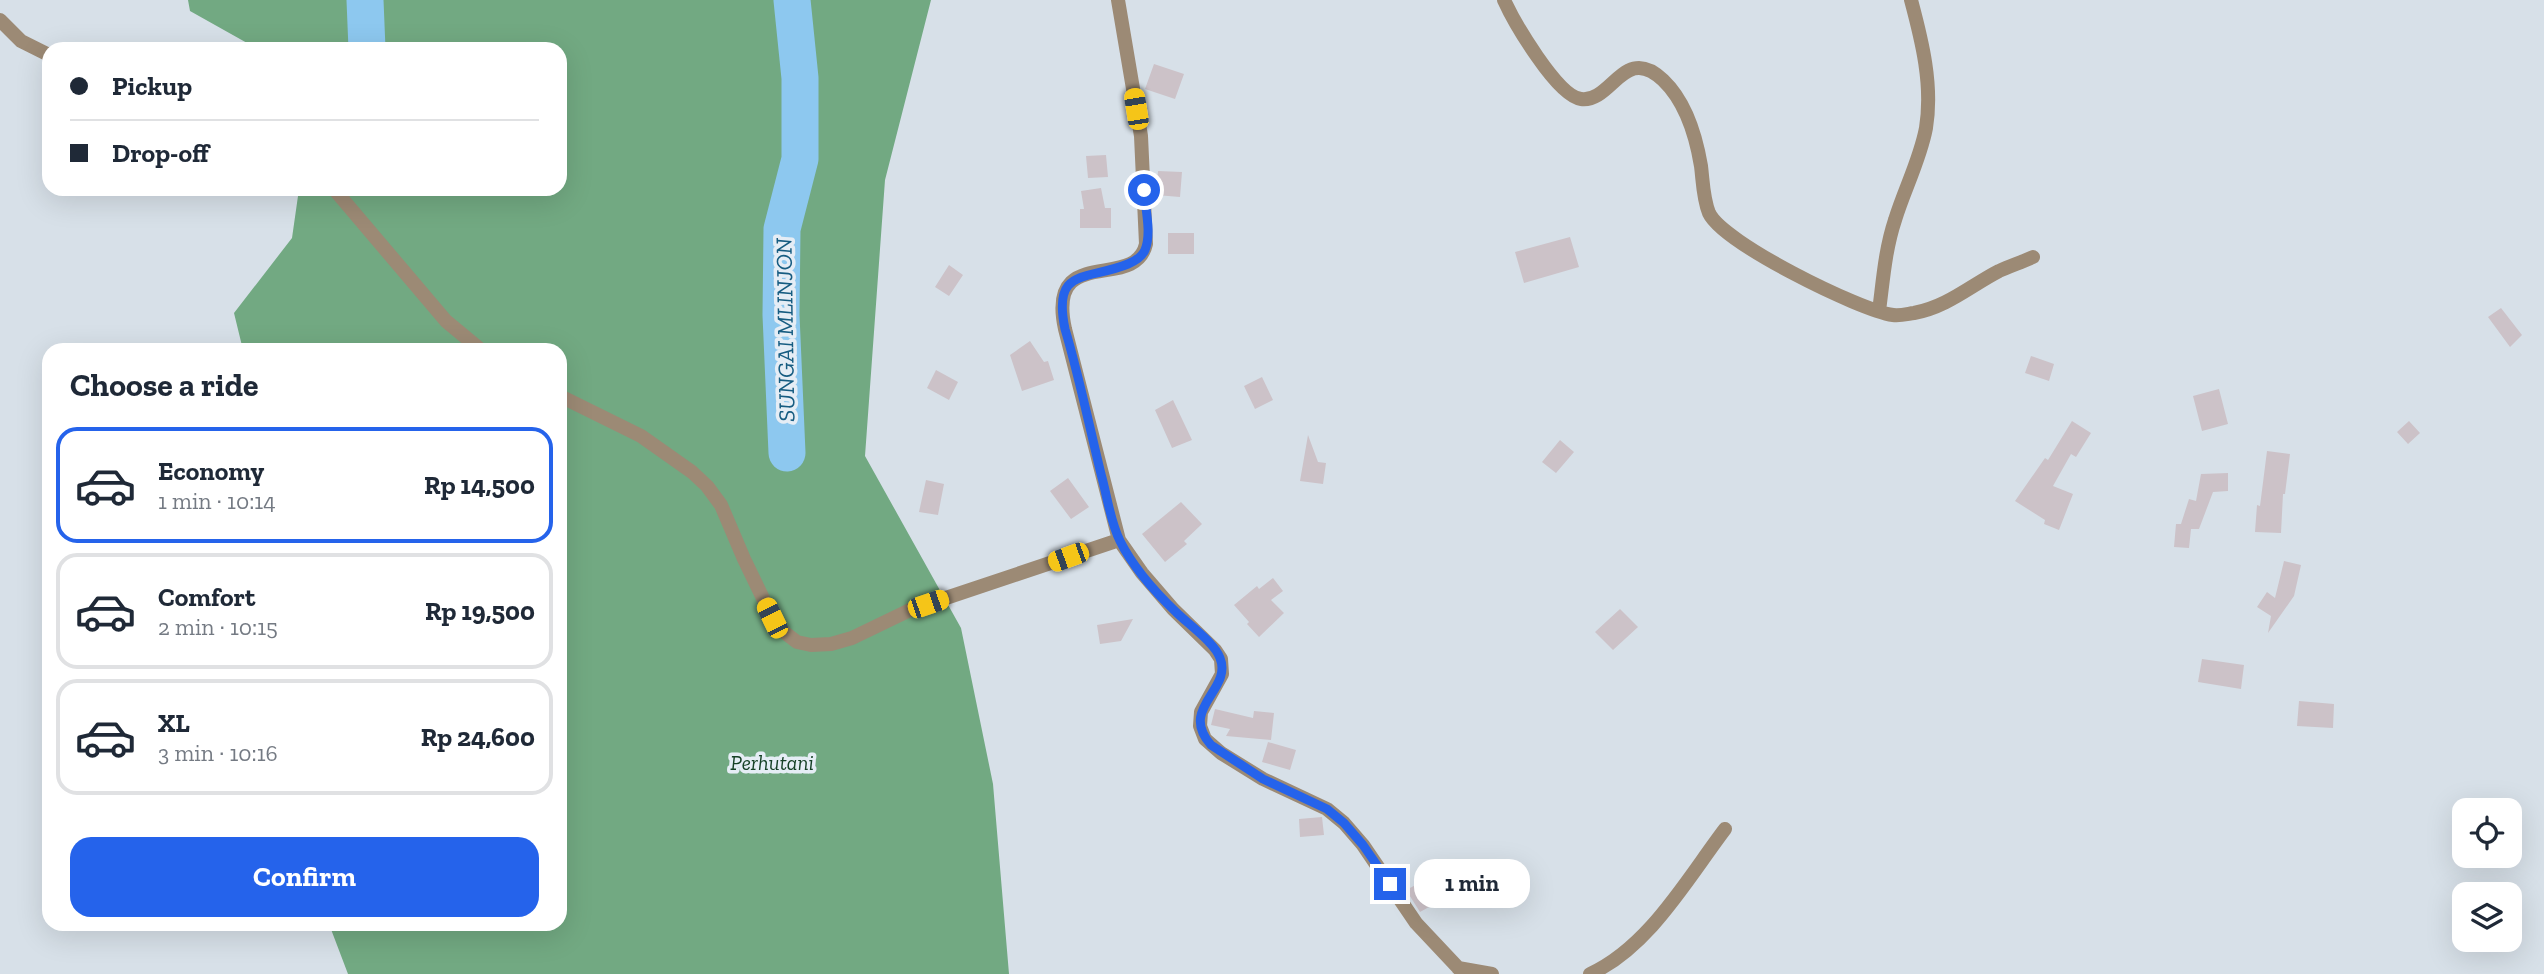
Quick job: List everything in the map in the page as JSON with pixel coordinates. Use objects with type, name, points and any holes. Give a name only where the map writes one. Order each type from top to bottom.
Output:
[{"type":"street","points":[[1118,0],[1140,136],[1145,251],[1135,261],[1076,279],[1067,286],[1060,303],[1119,540],[1142,573],[1221,659],[1222,674],[1201,712],[1200,726],[1205,739],[1263,779],[1327,809],[1344,823],[1363,845],[1416,923],[1461,971],[1492,974]]},
{"type":"street","points":[[1504,0],[1511,17],[1536,55],[1554,78],[1576,98],[1600,95],[1622,73],[1631,70],[1649,71],[1663,80],[1676,97],[1689,122],[1701,166],[1705,199],[1715,222],[1783,269],[1879,311],[1902,315],[1930,309],[1959,297],[1998,271],[2033,257]]},
{"type":"street","points":[[1879,311],[1886,254],[1926,127],[1926,68],[1911,0]]},
{"type":"street","points":[[0,20],[21,41],[42,52]]},
{"type":"street","points":[[340,196],[446,321],[473,343]]},
{"type":"street","points":[[567,399],[641,436],[692,472],[707,486],[721,505],[772,618],[780,629],[797,642],[811,645],[831,644],[852,638],[910,610],[1119,540]]},
{"type":"street","points":[[1590,974],[1609,963],[1645,933],[1725,829]]},
{"type":"green space","name":"Perhutani","points":[[188,0],[931,0],[885,180],[865,456],[961,628],[993,784],[1009,974],[348,974],[332,931],[567,931],[567,343],[241,343],[234,313],[292,238],[298,196],[567,196],[567,42],[245,42],[190,11]]},
{"type":"building","points":[[1154,64],[1184,74],[1175,99],[1145,89]]},
{"type":"building","points":[[1106,155],[1108,177],[1088,178],[1086,156]]},
{"type":"building","points":[[1158,171],[1182,172],[1180,197],[1156,195]]},
{"type":"building","points":[[1101,188],[1105,208],[1111,208],[1111,228],[1080,228],[1080,209],[1084,209],[1081,191]]},
{"type":"building","points":[[1168,233],[1194,233],[1194,254],[1168,254]]},
{"type":"building","points":[[1570,237],[1579,267],[1524,283],[1515,252]]},
{"type":"building","points":[[949,265],[963,275],[949,296],[935,287]]},
{"type":"building","points":[[2501,308],[2522,335],[2510,347],[2488,317]]},
{"type":"building","points":[[1030,341],[1044,362],[1048,361],[1054,380],[1022,391],[1010,355]]},
{"type":"building","points":[[2031,356],[2054,364],[2049,381],[2025,373]]},
{"type":"building","points":[[936,370],[958,382],[949,400],[927,388]]},
{"type":"building","points":[[1262,377],[1273,400],[1255,409],[1244,386]]},
{"type":"building","points":[[2219,389],[2228,424],[2202,431],[2193,396]]},
{"type":"building","points":[[1173,400],[1192,440],[1172,448],[1155,410]]},
{"type":"building","points":[[2072,421],[2091,433],[2076,457],[2071,454],[2053,486],[2073,494],[2059,530],[2044,524],[2045,520],[2015,501],[2045,458],[2048,460]]},
{"type":"building","points":[[2409,421],[2420,433],[2408,444],[2397,432]]},
{"type":"building","points":[[1308,435],[1318,462],[1326,463],[1323,484],[1300,481]]},
{"type":"building","points":[[1560,440],[1574,452],[1556,473],[1542,462]]},
{"type":"building","points":[[2267,451],[2290,454],[2283,494],[2281,533],[2255,532]]},
{"type":"building","points":[[2228,473],[2228,491],[2213,492],[2199,529],[2191,529],[2189,548],[2174,547],[2176,524],[2181,524],[2189,499],[2196,501],[2201,474]]},
{"type":"building","points":[[1068,478],[1089,507],[1071,519],[1050,491]]},
{"type":"building","points":[[926,480],[944,484],[938,515],[919,512]]},
{"type":"building","points":[[1181,502],[1202,524],[1184,541],[1187,544],[1165,562],[1142,534]]},
{"type":"building","points":[[2284,561],[2301,565],[2294,596],[2268,633],[2271,616],[2257,607],[2267,592],[2275,598]]},
{"type":"building","points":[[1273,578],[1283,591],[1271,600],[1284,613],[1259,637],[1234,605],[1257,586],[1259,589]]},
{"type":"building","points":[[1620,609],[1638,627],[1613,650],[1595,632]]},
{"type":"building","points":[[1133,619],[1121,641],[1100,644],[1097,625]]},
{"type":"building","points":[[2202,659],[2244,665],[2241,689],[2198,682]]},
{"type":"building","points":[[2299,701],[2334,704],[2333,728],[2297,726]]},
{"type":"building","points":[[1215,709],[1253,718],[1254,711],[1274,713],[1271,740],[1226,736],[1230,729],[1211,725]]},
{"type":"building","points":[[1268,742],[1296,750],[1290,770],[1262,762]]},
{"type":"building","points":[[1322,817],[1324,835],[1300,837],[1299,819]]},
{"type":"building","points":[[1435,875],[1447,897],[1420,912],[1406,890]]},
{"type":"waterway","name":"SUNGAI MLINJON","points":[[365,0],[367,42]]},
{"type":"waterway","name":"SUNGAI MLINJON","points":[[787,453],[781,315],[782,229],[800,159],[800,78],[792,0]]},
{"type":"route","points":[[1144,190],[1147,234],[1145,251],[1141,257],[1111,270],[1076,279],[1067,286],[1060,303],[1119,540],[1142,573],[1173,609],[1219,654],[1222,674],[1201,712],[1200,726],[1205,739],[1263,779],[1327,809],[1344,823],[1363,845],[1390,884]]}]
